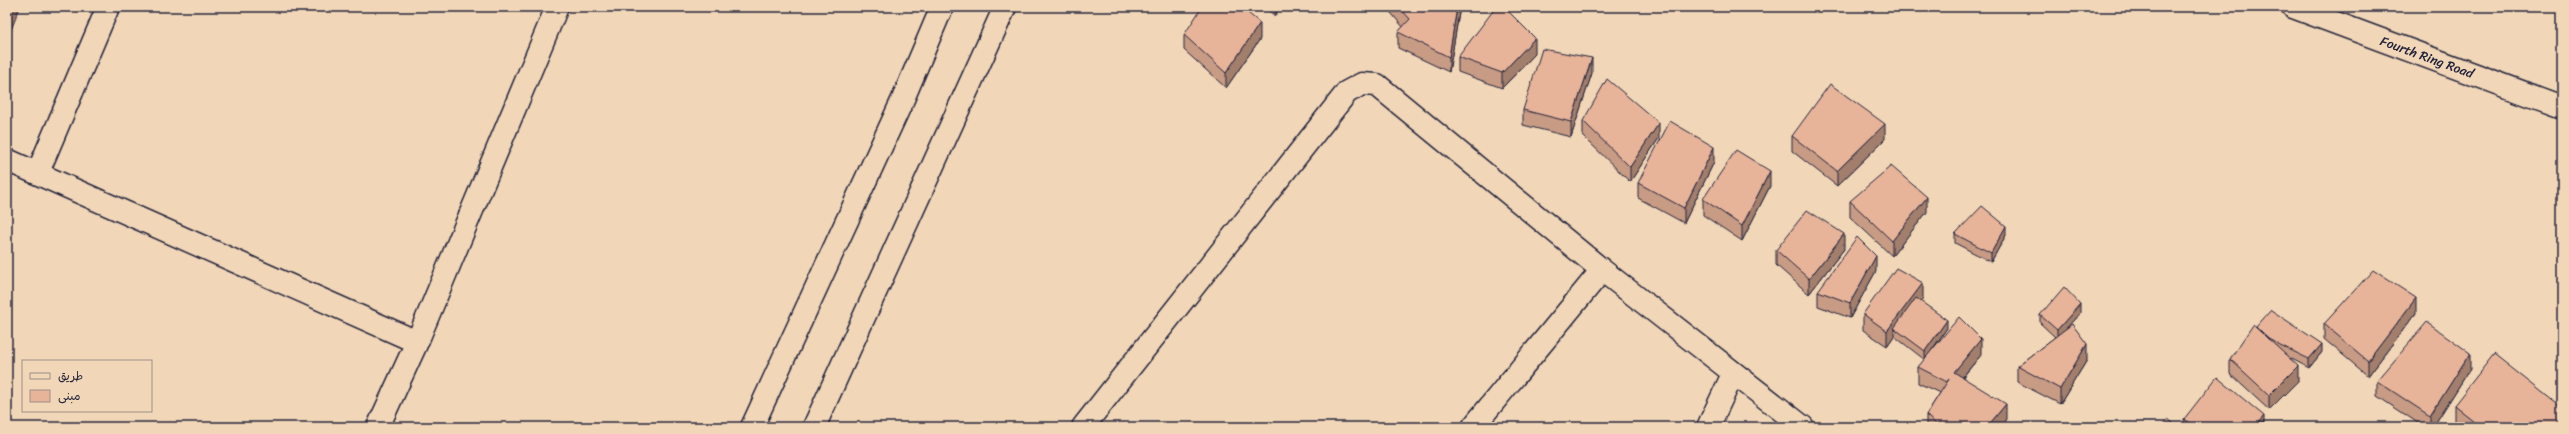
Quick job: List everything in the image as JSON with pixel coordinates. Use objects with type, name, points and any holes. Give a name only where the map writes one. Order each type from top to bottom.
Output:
[{"type":"street","points":[[38,172],[108,7]]},
{"type":"street","points":[[378,427],[417,342],[557,7]]},
{"type":"street","points":[[752,427],[903,99],[942,7]]},
{"type":"street","points":[[814,427],[1005,7]]},
{"type":"street","name":"Fourth Ring Road","points":[[2293,7],[2562,107]]},
{"type":"street","points":[[1082,427],[1347,92],[1362,84],[1378,85],[1602,270],[1803,427]]},
{"type":"street","points":[[7,160],[38,172],[417,342]]},
{"type":"street","points":[[1473,427],[1602,270]]},
{"type":"street","points":[[1708,427],[1734,374]]},
{"type":"building","points":[[7,7],[12,7],[7,20]]},
{"type":"building","points":[[1202,7],[1241,7],[1260,23],[1226,73],[1184,35]]},
{"type":"building","points":[[1399,7],[1457,7],[1449,57],[1398,32],[1410,19]]},
{"type":"building","points":[[1496,7],[1504,7],[1535,38],[1502,73],[1458,57]]},
{"type":"building","points":[[1542,49],[1592,58],[1571,122],[1523,110]]},
{"type":"building","points":[[1607,79],[1659,123],[1630,167],[1583,121]]},
{"type":"building","points":[[1830,84],[1885,124],[1837,171],[1792,136]]},
{"type":"building","points":[[1670,121],[1714,147],[1684,208],[1638,183]]},
{"type":"building","points":[[1736,150],[1770,171],[1742,226],[1703,199]]},
{"type":"building","points":[[1891,166],[1927,197],[1892,241],[1850,201]]},
{"type":"building","points":[[1982,206],[2006,226],[1991,253],[1955,234]]},
{"type":"building","points":[[1807,210],[1844,234],[1809,279],[1776,250]]},
{"type":"building","points":[[1857,237],[1876,256],[1850,303],[1818,291]]},
{"type":"building","points":[[1896,268],[1923,283],[1887,331],[1863,314]]},
{"type":"building","points":[[2373,270],[2416,298],[2368,361],[2324,324]]},
{"type":"building","points":[[2064,287],[2080,304],[2057,330],[2040,315]]},
{"type":"building","points":[[1916,298],[1947,320],[1925,351],[1894,328]]},
{"type":"building","points":[[2271,310],[2322,344],[2309,359],[2268,339],[2256,327]]},
{"type":"building","points":[[1959,317],[1981,339],[1954,372],[2006,404],[1987,427],[1939,427],[1926,415],[1949,379],[1947,382],[1918,367]]},
{"type":"building","points":[[2427,322],[2470,353],[2430,416],[2377,381]]},
{"type":"building","points":[[2072,324],[2087,344],[2060,389],[2017,366]]},
{"type":"building","points":[[2253,325],[2298,366],[2269,395],[2230,359]]},
{"type":"building","points":[[2494,354],[2562,408],[2562,427],[2481,427],[2454,405]]},
{"type":"building","points":[[2217,377],[2264,416],[2254,427],[2197,427],[2184,419]]},
{"type":"building","points":[[2168,419],[2178,427],[2161,427]]}]
